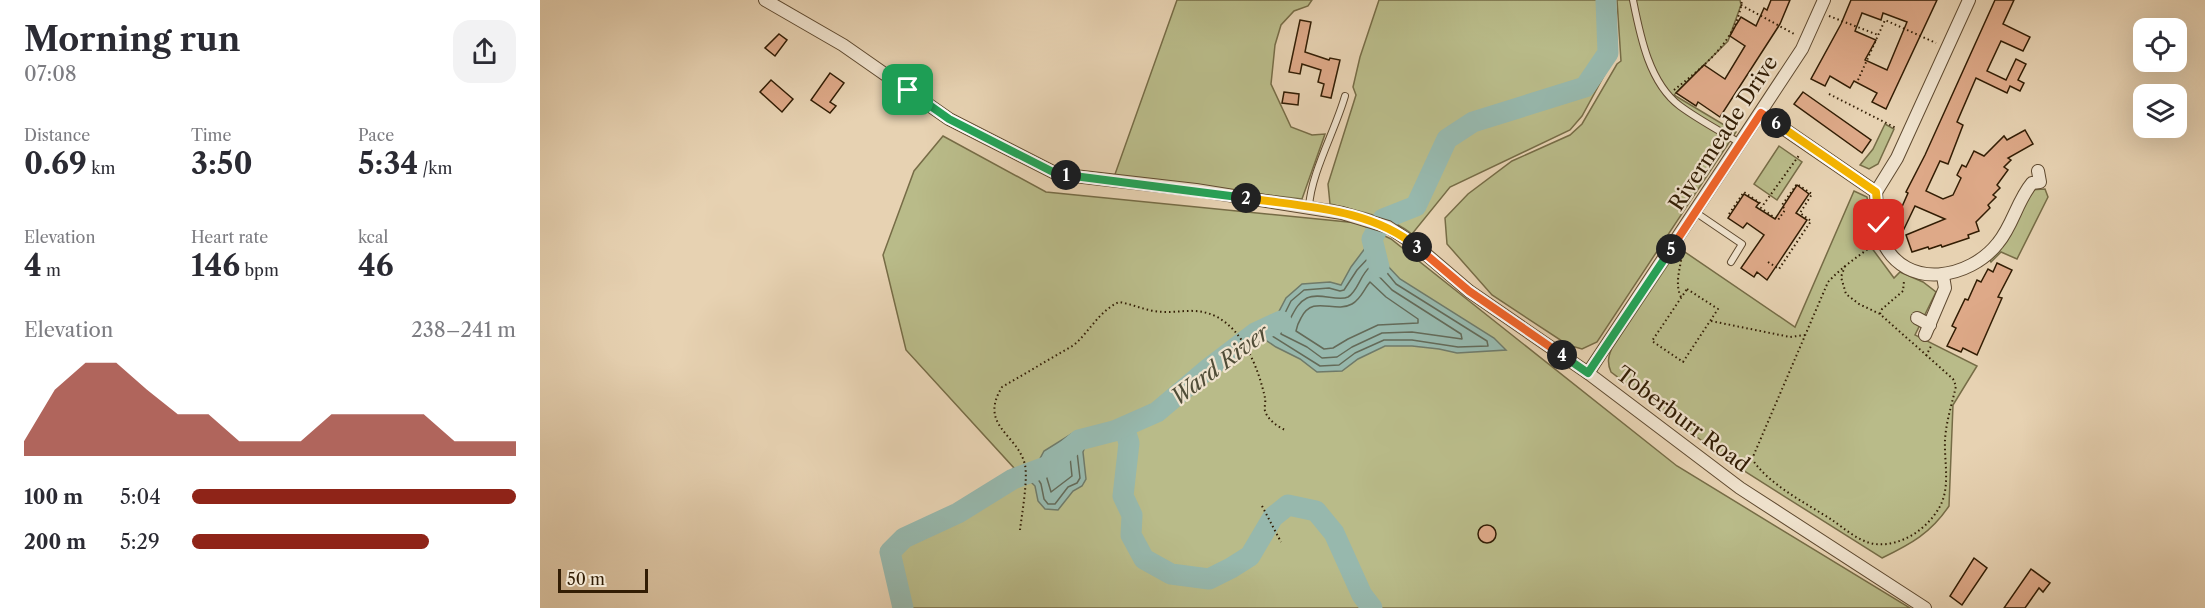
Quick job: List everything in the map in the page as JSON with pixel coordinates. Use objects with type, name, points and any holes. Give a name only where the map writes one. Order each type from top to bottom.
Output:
[{"type":"street","name":"Toberburr Road","points":[[765,0],[843,45],[949,119],[1057,174],[1196,190],[1309,207],[1354,216],[1388,227],[1414,244],[1469,291],[1588,373],[1740,488],[1925,608]]},
{"type":"street","name":"Rivermeade Drive","points":[[1588,373],[1802,49],[1824,0]]},
{"type":"street","points":[[1969,0],[1896,158],[1876,192],[1882,241],[1892,257],[1903,268],[1917,273],[1943,276],[1980,260],[1999,243],[2024,192],[2032,183],[2040,182],[2038,171]]},
{"type":"street","points":[[1761,113],[1876,192]]},
{"type":"street","points":[[1929,334],[1945,288],[1943,276]]},
{"type":"street","points":[[1917,318],[1929,334]]},
{"type":"lane","points":[[1633,0],[1640,36],[1650,66],[1669,93],[1678,104],[1741,143]]},
{"type":"lane","points":[[1309,207],[1310,193],[1345,96]]},
{"type":"lane","points":[[1695,212],[1742,244],[1731,262]]},
{"type":"path","points":[[1669,93],[1713,57],[1729,38],[1742,0]]},
{"type":"path","points":[[1741,5],[1797,36]]},
{"type":"path","points":[[1829,16],[1878,35]]},
{"type":"path","points":[[1858,80],[1886,20],[1936,43]]},
{"type":"path","points":[[1829,94],[1896,128]]},
{"type":"path","points":[[1768,262],[1779,269],[1810,220],[1800,213],[1812,194],[1797,184],[1782,205],[1785,210],[1778,220],[1761,208],[1800,154]]},
{"type":"path","points":[[1729,214],[1744,192],[1763,205]]},
{"type":"path","points":[[1845,266],[1841,277],[1846,294],[1859,304],[1880,314],[1953,379],[1956,386],[1945,439],[1946,486],[1941,506],[1928,524],[1910,536],[1890,544],[1873,544],[1848,532],[1790,493],[1756,466],[1752,459],[1828,282],[1845,266],[1882,241]]},
{"type":"path","points":[[1681,250],[1678,278],[1679,293],[1682,297]]},
{"type":"path","points":[[1880,314],[1882,309],[1903,291],[1905,281],[1897,275]]},
{"type":"path","points":[[1687,289],[1718,309],[1683,362],[1652,341],[1682,297],[1687,289]]},
{"type":"path","points":[[1020,530],[1025,465],[999,427],[993,405],[996,397],[1002,387],[1074,345],[1108,307],[1119,302],[1160,312],[1198,310],[1217,316],[1240,336],[1248,351],[1265,398],[1266,412],[1271,421],[1284,430]]},
{"type":"path","points":[[1711,321],[1790,337],[1805,335]]},
{"type":"path","points":[[1926,356],[1929,334]]},
{"type":"path","points":[[1262,506],[1281,542]]},
{"type":"green space","points":[[1177,0],[1312,0],[1308,6],[1294,11],[1281,25],[1275,45],[1271,84],[1291,127],[1312,135],[1325,134],[1302,199],[1114,177]]},
{"type":"green space","points":[[1379,0],[1603,0],[1605,48],[1603,56],[1611,63],[1582,116],[1570,130],[1450,187],[1412,234],[1383,218],[1330,204],[1328,184],[1356,95],[1353,87],[1360,57]]},
{"type":"green space","points":[[1617,0],[1740,0],[1741,5],[1728,41],[1674,95],[1736,132],[1597,342],[1582,349],[1568,345],[1492,295],[1447,244],[1445,218],[1468,194],[1512,161],[1570,135],[1582,124],[1617,64],[1621,61]]},
{"type":"green space","points":[[1885,124],[1894,129],[1878,164],[1869,169],[1860,165],[1873,149]]},
{"type":"green space","points":[[943,136],[1046,192],[1358,223],[1391,239],[1677,466],[1910,608],[901,608],[905,602],[894,556],[1014,468],[906,350],[883,255],[914,171]]},
{"type":"green space","points":[[1779,146],[1802,162],[1777,200],[1754,184]]},
{"type":"green space","points":[[2045,189],[2048,197],[2017,259],[2001,252],[1991,262],[1989,258],[2029,190]]},
{"type":"green space","points":[[1854,191],[1867,197],[1875,242],[1871,247],[1894,278],[1900,272],[1923,282],[1936,292],[1915,335],[1977,366],[1953,405],[1949,506],[1928,531],[1882,558],[1730,462],[1611,372],[1609,363],[1612,348],[1679,248],[1795,327]]},
{"type":"water","points":[[1372,239],[1384,262],[1400,279],[1494,338],[1506,350],[1457,353],[1412,346],[1385,346],[1358,359],[1342,371],[1317,372],[1300,359],[1255,333],[1276,317],[1286,298],[1302,284],[1330,282],[1341,285]]},
{"type":"water","points":[[1093,429],[1097,442],[1086,444],[1083,452],[1086,479],[1082,486],[1073,491],[1058,510],[1045,509],[1038,501],[1035,486],[1029,480],[1026,481],[1026,469],[1036,466],[1044,451],[1073,433]]},
{"type":"building","points":[[1771,0],[1790,0],[1780,24],[1720,117],[1698,102],[1696,106],[1676,93],[1704,65],[1725,79],[1745,46],[1730,36],[1736,25],[1741,17],[1756,26],[1764,8],[1767,10]]},
{"type":"building","points":[[1851,0],[1937,0],[1886,109],[1872,102],[1877,93],[1854,81],[1850,88],[1830,76],[1825,86],[1811,79],[1841,24]],"holes":[[[1862,13],[1881,20],[1883,13],[1907,22],[1887,70],[1865,60],[1876,40],[1855,31]]]},
{"type":"building","points":[[1995,0],[2014,0],[2003,24],[2030,37],[2023,51],[2001,41],[1987,71],[2006,80],[2016,59],[2026,64],[2018,80],[2024,83],[2020,91],[2010,86],[2007,93],[1976,78],[1957,122],[1963,125],[1948,164],[1940,161],[1926,191],[1943,199],[1953,195],[1961,178],[1957,175],[1962,165],[1966,167],[1974,151],[1984,156],[2004,136],[2007,140],[2025,130],[2033,144],[2008,158],[2011,160],[2004,167],[2008,170],[1997,185],[2000,188],[1993,195],[1996,197],[1988,205],[1990,208],[1976,222],[1979,231],[1968,235],[1969,238],[1942,247],[1941,245],[1929,249],[1928,247],[1912,252],[1906,235],[1945,219],[1915,206],[1904,229],[1900,219],[1897,218],[1908,193],[1906,192]]},
{"type":"building","points":[[1300,20],[1311,22],[1305,52],[1329,60],[1330,58],[1340,60],[1331,98],[1321,96],[1324,84],[1318,82],[1321,70],[1302,64],[1300,74],[1289,72]]},
{"type":"building","points":[[779,34],[787,40],[775,56],[765,48]]},
{"type":"building","points":[[830,73],[844,83],[830,102],[836,106],[830,113],[811,100]]},
{"type":"building","points":[[771,80],[793,99],[782,112],[760,92]]},
{"type":"building","points":[[1284,92],[1299,94],[1298,105],[1282,103]]},
{"type":"building","points":[[1803,92],[1871,140],[1862,153],[1794,104]]},
{"type":"building","points":[[1797,185],[1809,194],[1796,213],[1807,220],[1767,280],[1757,272],[1754,277],[1741,268],[1764,235],[1747,223],[1743,228],[1728,218],[1744,194],[1759,203],[1756,207],[1775,219]]},
{"type":"building","points":[[1997,263],[2012,270],[1998,297],[2002,298],[1977,355],[1963,348],[1961,352],[1947,346],[1956,328],[1952,326],[1965,299],[1968,300],[1977,280],[1981,282],[1988,269],[1993,272]]},
{"type":"building","points":[[1483,525],[1491,525],[1496,530],[1494,541],[1483,543],[1478,538],[1478,530]]},
{"type":"building","points":[[1974,558],[1987,568],[1962,605],[1950,596]]},
{"type":"building","points":[[2031,569],[2050,583],[2043,592],[2039,588],[2025,608],[2004,608]]},
{"type":"waterway","name":"Ward River","points":[[1379,267],[1372,239],[1383,219],[1416,206],[1447,139],[1473,122],[1585,87],[1608,53],[1606,0]]},
{"type":"waterway","name":"Ward River","points":[[903,608],[890,552],[904,538],[958,513],[1013,479],[1048,466],[1079,440],[1114,431],[1157,412],[1255,333],[1281,321]]},
{"type":"waterway","points":[[1124,427],[1129,443],[1123,496],[1132,515],[1131,535],[1144,559],[1171,574],[1209,579],[1250,556],[1273,517],[1288,505],[1316,511],[1334,533],[1362,595],[1372,608]]},
{"type":"route","points":[[908,90],[949,119],[1057,174],[1196,190],[1342,213],[1388,227],[1414,244],[1469,291],[1588,373],[1761,113],[1876,192],[1879,225]]}]
